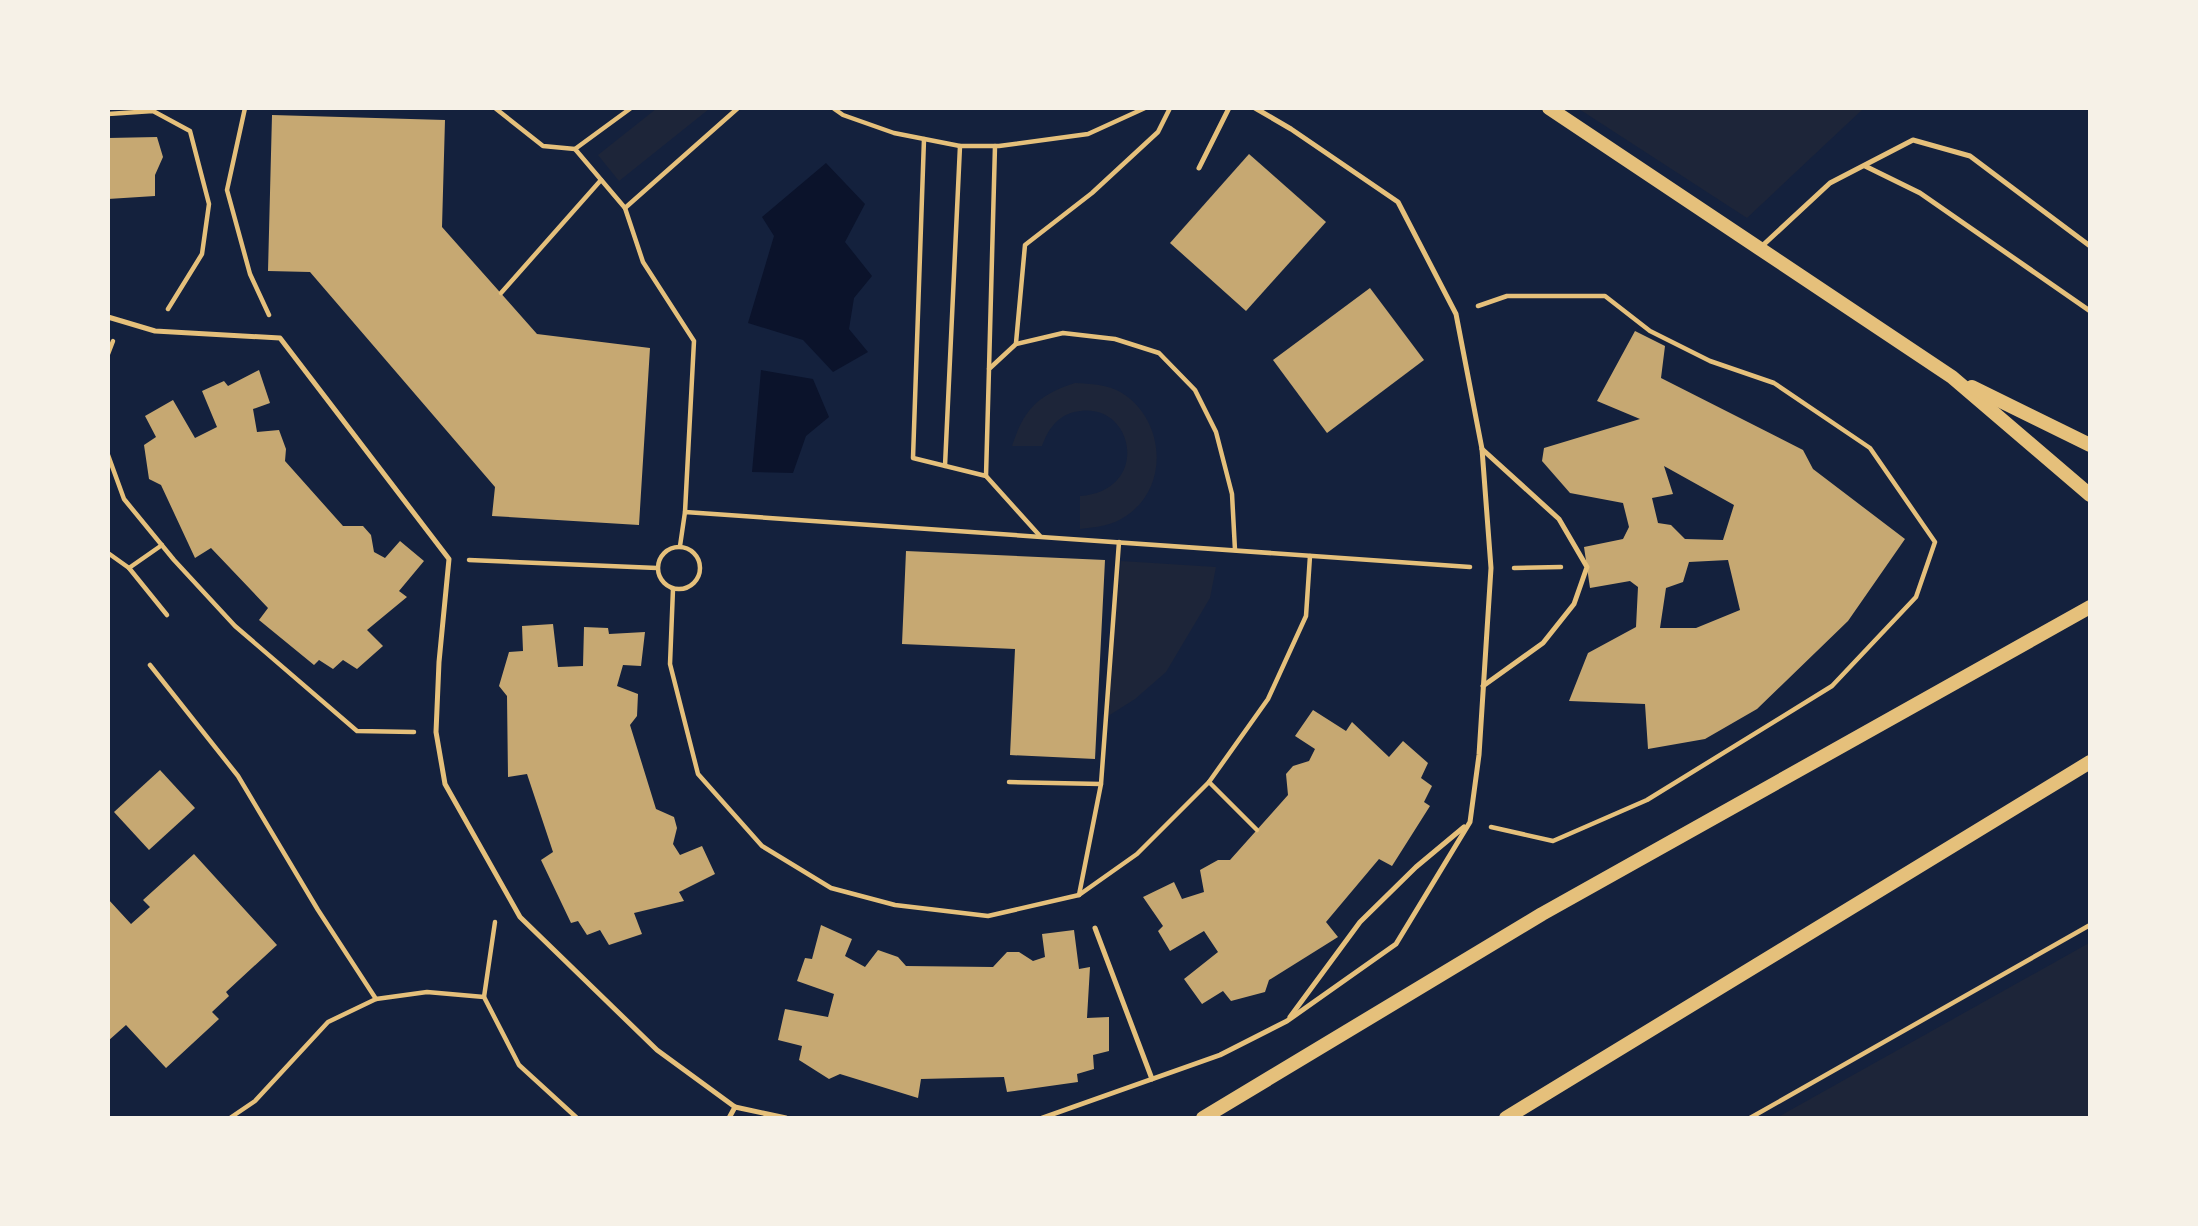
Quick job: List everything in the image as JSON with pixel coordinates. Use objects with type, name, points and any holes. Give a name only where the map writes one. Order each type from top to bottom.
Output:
[{"type":"main road","points":[[1549,108],[1952,377],[2090,495]]},
{"type":"main road","points":[[1952,377],[2090,445]]},
{"type":"main road","points":[[1203,1118],[1542,914],[2090,607]]},
{"type":"main road","points":[[1506,1118],[2090,762]]},
{"type":"lane","points":[[1199,168],[1229,108]]},
{"type":"lane","points":[[1042,1118],[1220,1055],[1287,1021],[1396,944],[1469,822],[1479,755],[1491,568],[1482,449],[1456,314],[1398,202],[1255,108]]},
{"type":"lane","points":[[1760,249],[1830,183],[1913,141],[1970,156],[2090,246]]},
{"type":"lane","points":[[1865,166],[1920,193],[2090,311]]},
{"type":"lane","points":[[108,317],[155,331],[280,338],[449,559],[439,662],[436,732],[445,784],[520,917],[657,1050],[735,1107],[786,1118]]},
{"type":"lane","points":[[1482,449],[1559,519],[1587,566],[1574,604],[1543,643],[1483,685]]},
{"type":"lane","points":[[1287,1021],[1360,922],[1416,867],[1469,822]]},
{"type":"lane","points":[[1095,928],[1152,1079]]},
{"type":"lane","points":[[729,1118],[735,1107]]},
{"type":"path","points":[[246,108],[227,190],[250,274],[280,338]]},
{"type":"path","points":[[495,108],[543,146],[575,149],[631,108]]},
{"type":"path","points":[[625,208],[737,108]]},
{"type":"path","points":[[833,108],[843,115],[894,132],[960,146],[995,146],[1088,134],[1145,108]]},
{"type":"path","points":[[1016,344],[1025,245],[1091,193],[1158,132],[1170,108]]},
{"type":"path","points":[[108,114],[153,111],[190,131],[209,204],[202,254],[155,331]]},
{"type":"path","points":[[924,139],[913,458],[986,476],[1040,537]]},
{"type":"path","points":[[945,466],[960,146]]},
{"type":"path","points":[[986,476],[995,146]]},
{"type":"path","points":[[575,149],[625,208],[643,261],[694,341],[685,512],[680,546]]},
{"type":"path","points":[[501,293],[601,180]]},
{"type":"path","points":[[1456,314],[1507,296],[1605,296],[1650,331],[1710,361],[1774,383],[1870,448],[1935,542],[1916,597],[1832,686],[1647,800],[1553,841],[1469,822]]},
{"type":"path","points":[[989,369],[1016,344],[1063,333],[1115,339],[1159,353],[1195,390],[1216,432],[1232,494],[1235,550]]},
{"type":"path","points":[[108,455],[124,499],[234,626],[357,730],[436,732]]},
{"type":"path","points":[[685,512],[1491,568],[1587,566]]},
{"type":"path","points":[[1079,895],[1101,784],[1119,542]]},
{"type":"path","points":[[129,568],[162,545]]},
{"type":"path","points":[[680,546],[688,548],[698,557],[700,572],[693,584],[687,588],[673,589],[662,581],[657,568],[661,555],[666,550],[680,546]]},
{"type":"path","points":[[108,553],[129,568],[167,615]]},
{"type":"path","points":[[673,589],[670,664],[698,774],[762,846],[831,888],[895,905],[988,916],[1079,895],[1137,854],[1209,782],[1268,699],[1306,616],[1310,556]]},
{"type":"path","points":[[449,559],[657,568]]},
{"type":"path","points":[[150,665],[239,776],[318,910],[376,999]]},
{"type":"path","points":[[1009,782],[1101,784]]},
{"type":"path","points":[[1209,782],[1257,830]]},
{"type":"path","points":[[500,882],[484,997],[519,1065],[577,1118]]},
{"type":"path","points":[[1750,1118],[2090,925]]},
{"type":"path","points":[[230,1118],[255,1101],[328,1023],[376,999],[427,992],[484,997]]},
{"type":"shaded area","points":[[1863,108],[1747,218],[1579,109]]},
{"type":"shaded area","points":[[656,109],[709,109],[619,181],[598,155]]},
{"type":"shaded area","points":[[826,163],[865,204],[845,242],[872,276],[854,298],[849,329],[868,352],[833,372],[803,340],[748,323],[774,236],[762,217]]},
{"type":"shaded area","points":[[761,370],[813,379],[829,417],[806,436],[793,473],[752,472]]},
{"type":"shaded area","points":[[1075,383],[1111,388],[1136,405],[1154,436],[1157,454],[1150,488],[1140,503],[1115,522],[1080,529],[1080,496],[1103,490],[1118,479],[1126,463],[1127,446],[1122,431],[1111,418],[1094,411],[1074,412],[1062,417],[1054,425],[1042,446],[1012,446],[1022,422],[1034,405],[1051,393]]},
{"type":"shaded area","points":[[1121,561],[1216,567],[1210,598],[1166,672],[1135,699],[1105,718]]},
{"type":"shaded area","points":[[2089,943],[2089,1117],[1778,1117]]},
{"type":"building","points":[[272,115],[445,120],[442,227],[537,334],[650,348],[639,525],[492,516],[495,487],[310,272],[268,271]]},
{"type":"building","points":[[157,137],[163,157],[155,175],[155,196],[108,199],[108,138]]},
{"type":"building","points":[[1249,154],[1326,222],[1246,311],[1170,243]]},
{"type":"building","points":[[1370,288],[1424,360],[1327,433],[1273,360]]},
{"type":"building","points":[[1635,331],[1665,346],[1661,378],[1803,450],[1813,469],[1905,539],[1848,621],[1757,709],[1705,739],[1648,749],[1645,704],[1569,701],[1588,653],[1636,627],[1638,587],[1630,581],[1590,588],[1584,547],[1623,539],[1629,527],[1623,503],[1570,493],[1542,461],[1544,448],[1640,419],[1597,401]],"holes":[[[1664,466],[1734,505],[1723,540],[1685,539],[1671,525],[1658,523],[1652,498],[1673,494]],[[1728,560],[1740,610],[1696,628],[1660,628],[1666,588],[1683,582],[1689,562]]]},
{"type":"building","points":[[259,370],[270,403],[253,409],[257,432],[279,430],[286,449],[285,461],[343,526],[363,526],[371,535],[374,552],[385,558],[400,541],[424,561],[399,591],[407,597],[367,630],[383,646],[357,669],[343,660],[333,669],[319,660],[314,665],[259,620],[268,608],[211,548],[195,558],[161,485],[149,479],[144,445],[156,437],[145,416],[173,400],[195,438],[217,427],[202,391],[224,381],[228,386]]},
{"type":"building","points":[[906,551],[1105,560],[1095,759],[1010,755],[1015,649],[902,644]]},
{"type":"building","points":[[553,624],[558,667],[583,666],[584,627],[608,628],[609,634],[645,632],[641,666],[623,665],[617,686],[638,694],[637,716],[630,725],[656,809],[674,817],[677,828],[673,844],[680,855],[702,846],[715,874],[679,892],[684,901],[634,913],[642,934],[609,945],[600,930],[587,935],[578,921],[571,923],[541,860],[553,852],[527,774],[508,777],[507,696],[499,686],[509,652],[523,651],[522,626]]},
{"type":"building","points":[[1313,710],[1346,731],[1352,722],[1389,757],[1403,741],[1428,763],[1421,778],[1432,786],[1424,802],[1430,806],[1392,866],[1379,859],[1326,922],[1338,937],[1269,980],[1265,992],[1231,1001],[1223,991],[1202,1004],[1184,979],[1218,952],[1204,931],[1170,951],[1158,931],[1163,926],[1143,897],[1174,882],[1182,899],[1204,892],[1200,870],[1218,860],[1230,860],[1288,795],[1286,774],[1293,766],[1309,761],[1315,749],[1295,736]]},
{"type":"building","points":[[160,770],[195,808],[149,850],[114,812]]},
{"type":"building","points":[[194,854],[277,945],[226,992],[229,996],[212,1012],[219,1019],[166,1068],[126,1025],[108,1041],[108,899],[131,924],[150,907],[143,900]]},
{"type":"building","points":[[821,925],[852,939],[845,956],[865,967],[878,950],[898,957],[906,966],[993,967],[1007,952],[1019,952],[1033,961],[1045,957],[1042,934],[1074,930],[1079,969],[1090,967],[1087,1018],[1109,1017],[1109,1051],[1093,1055],[1094,1069],[1077,1074],[1078,1082],[1007,1092],[1004,1077],[921,1079],[918,1098],[840,1074],[829,1079],[799,1060],[802,1046],[778,1040],[785,1009],[828,1017],[834,994],[797,981],[805,958],[812,959]]}]
